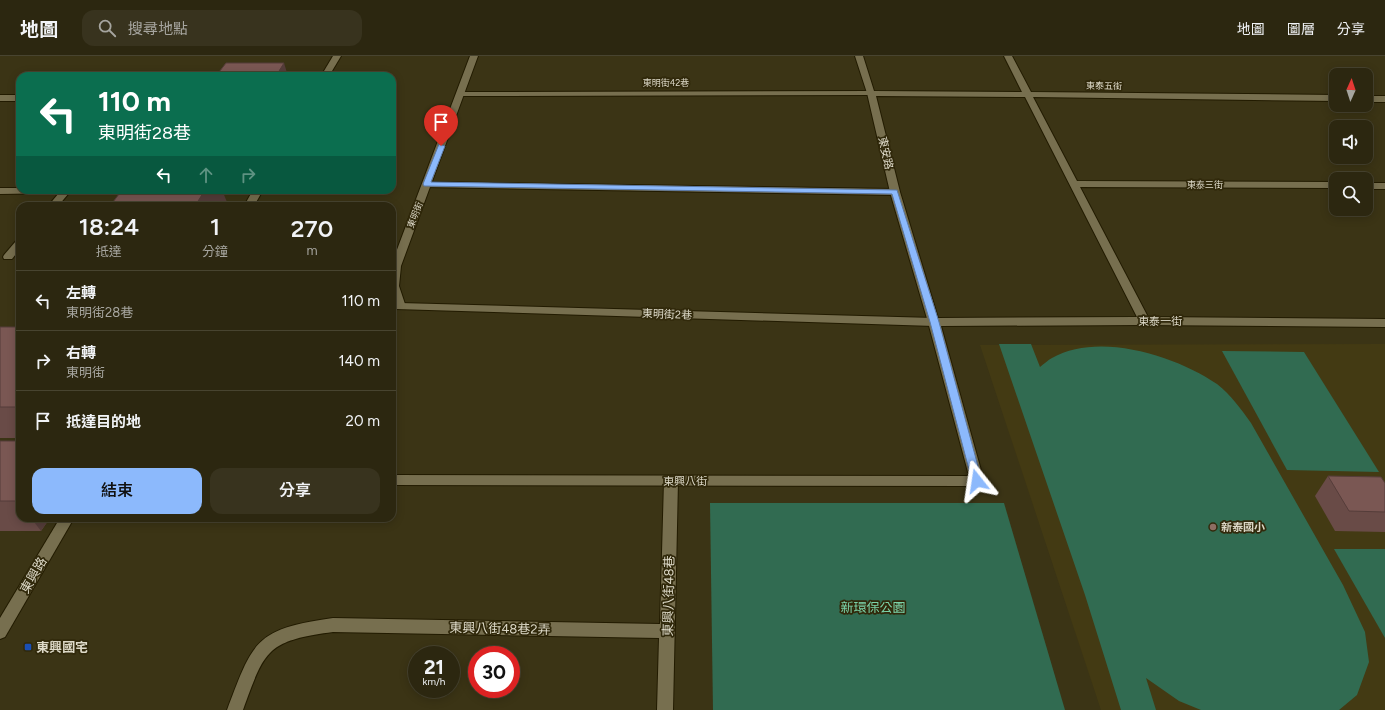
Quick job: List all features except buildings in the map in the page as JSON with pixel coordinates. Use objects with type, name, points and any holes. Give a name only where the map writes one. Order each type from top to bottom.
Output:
[{"type":"street","points":[[327,72],[337,56]]},
{"type":"street","name":"東明街","points":[[396,266],[474,56]]},
{"type":"street","name":"東安路","points":[[859,56],[871,93],[895,192],[934,322],[977,481]]},
{"type":"street","points":[[1008,56],[1144,321]]},
{"type":"street","name":"東明街42巷","points":[[460,94],[871,93]]},
{"type":"street","name":"東泰五街","points":[[871,93],[1329,98]]},
{"type":"street","points":[[0,98],[16,98]]},
{"type":"street","points":[[1373,99],[1385,99]]},
{"type":"street","points":[[427,184],[895,192]]},
{"type":"street","name":"東泰三街","points":[[1075,184],[1329,186]]},
{"type":"street","points":[[1373,186],[1385,186]]},
{"type":"street","points":[[0,191],[16,191]]},
{"type":"street","points":[[56,202],[63,194]]},
{"type":"street","points":[[8,257],[16,248]]},
{"type":"street","name":"東明街","points":[[396,299],[400,306]]},
{"type":"street","name":"東明街2巷","points":[[400,306],[934,322]]},
{"type":"street","name":"東泰一街","points":[[934,322],[1144,321],[1385,323]]},
{"type":"street","name":"東興八街","points":[[396,480],[977,481]]},
{"type":"street","name":"東興八街48巷","points":[[665,710],[671,481]]},
{"type":"street","name":"東興路","points":[[0,632],[65,522]]},
{"type":"street","name":"東興八街48巷2弄","points":[[235,710],[256,658],[273,640],[299,629],[333,625],[667,631]]},
{"type":"shaded area","name":"新泰國小","points":[[1385,344],[1385,710],[1101,710],[980,345]]},
{"type":"green space","name":"新泰國小","points":[[999,344],[1031,344],[1040,367],[1052,358],[1071,350],[1092,347],[1114,347],[1137,350],[1181,364],[1217,384],[1227,393],[1240,407],[1251,423],[1343,585],[1365,632],[1369,662],[1357,695],[1339,710],[1201,710],[1179,701],[1146,678],[1156,710],[1121,710],[1085,595]]},
{"type":"green space","points":[[1222,351],[1304,352],[1379,472],[1287,470]]},
{"type":"green space","name":"新環保公園","points":[[710,503],[1004,503],[1065,710],[713,710]]},
{"type":"green space","points":[[1334,549],[1385,549],[1385,638]]},
{"type":"place","name":"新泰國小","points":[[1213,527]]},
{"type":"place","name":"東興國宅","points":[[28,647]]},
{"type":"route","points":[[441,146],[427,184],[895,192],[934,322],[977,481]]}]
